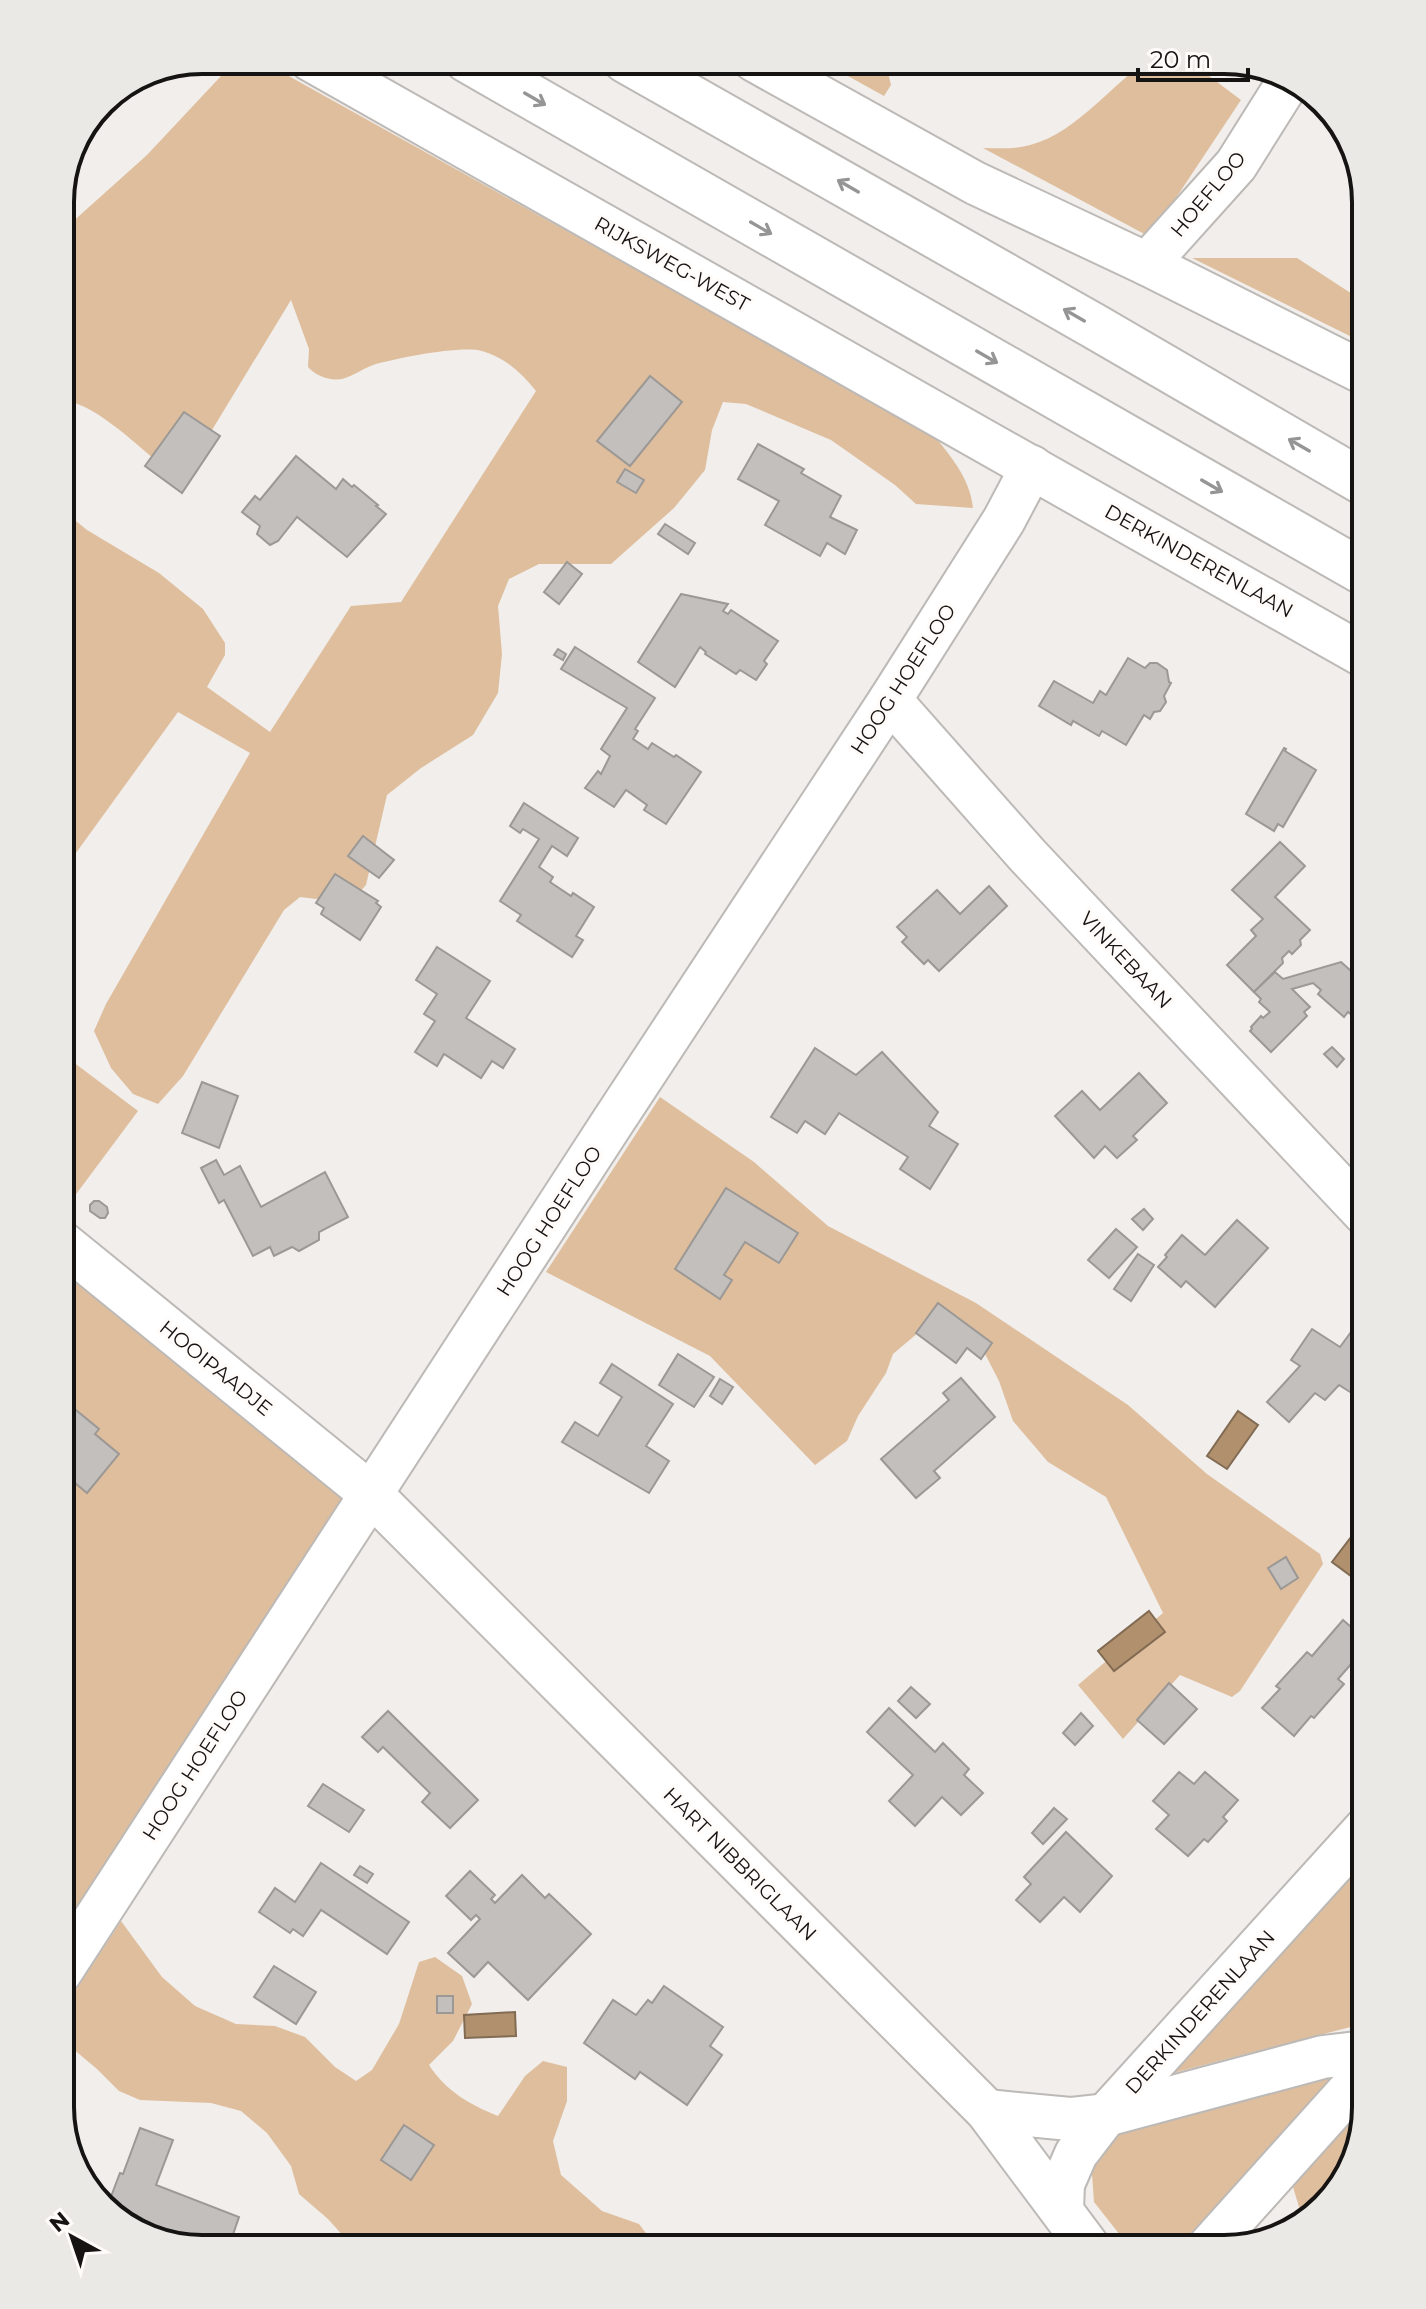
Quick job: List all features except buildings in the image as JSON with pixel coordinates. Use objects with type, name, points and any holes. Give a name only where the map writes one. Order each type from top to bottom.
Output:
[{"type":"highway","points":[[491,74],[1352,566]]},
{"type":"highway","points":[[650,74],[1352,476]]},
{"type":"street","name":"RIJKSWEG-WEST","points":[[336,74],[1032,467]]},
{"type":"street","points":[[779,74],[975,183],[1147,264],[1352,367]]},
{"type":"street","name":"HOEFLOO","points":[[1147,264],[1236,165],[1284,89]]},
{"type":"street","name":"DERKINDERENLAAN","points":[[1032,467],[1352,649]]},
{"type":"street","name":"HOOG HOEFLOO","points":[[74,1951],[890,700],[1004,520],[1032,467]]},
{"type":"street","name":"VINKEBAAN","points":[[890,700],[1028,856],[1352,1200]]},
{"type":"street","name":"HOOIPAADJE","points":[[74,1252],[371,1494]]},
{"type":"street","name":"HART NIBBRIGLAAN","points":[[371,1494],[987,2111],[1080,2235]]},
{"type":"street","name":"DERKINDERENLAAN","points":[[1062,2210],[1063,2184],[1076,2154],[1106,2115],[1352,1843]]},
{"type":"street","points":[[987,2111],[1070,2119],[1106,2115],[1323,2057],[1352,2054]]},
{"type":"street","points":[[1220,2235],[1352,2088]]},
{"type":"shaded area","points":[[223,74],[285,74],[714,313],[928,428],[962,475],[973,508],[916,504],[895,485],[831,440],[746,404],[723,402],[712,430],[705,470],[674,508],[611,564],[539,564],[509,579],[498,606],[502,654],[498,693],[473,735],[421,768],[387,795],[366,885],[347,906],[300,897],[284,910],[183,1076],[158,1104],[133,1094],[111,1068],[94,1031],[106,1004],[250,753],[178,712],[74,856],[74,519],[159,573],[203,609],[225,643],[225,655],[207,687],[270,732],[351,606],[401,602],[536,391],[505,362],[482,351],[472,350],[429,353],[386,361],[342,379],[323,377],[308,367],[309,349],[291,300],[212,430],[187,415],[158,462],[98,415],[74,403],[74,221],[147,155]]},
{"type":"shaded area","points":[[844,74],[888,74],[891,85],[884,96]]},
{"type":"shaded area","points":[[1130,74],[1207,74],[1241,100],[1150,237],[983,148],[1021,147],[1039,142],[1057,134]]},
{"type":"shaded area","points":[[1192,258],[1297,258],[1352,294],[1352,337]]},
{"type":"shaded area","points":[[74,1063],[138,1111],[74,1197]]},
{"type":"shaded area","points":[[660,1097],[754,1162],[828,1226],[976,1303],[1128,1405],[1207,1474],[1320,1554],[1323,1564],[1240,1691],[1232,1697],[1180,1675],[1123,1739],[1078,1685],[1163,1613],[1106,1497],[1048,1462],[1013,1421],[999,1381],[983,1350],[919,1332],[893,1354],[886,1373],[858,1416],[847,1441],[815,1465],[710,1356],[546,1272]]},
{"type":"shaded area","points":[[74,1278],[344,1495],[74,1910]]},
{"type":"shaded area","points":[[1238,1411],[1258,1425],[1227,1469],[1207,1456]]},
{"type":"shaded area","points":[[1352,1536],[1352,1577],[1332,1562]]},
{"type":"shaded area","points":[[1149,1611],[1165,1632],[1114,1671],[1098,1651]]},
{"type":"shaded area","points":[[1352,1856],[1352,2027],[1146,2080]]},
{"type":"shaded area","points":[[121,1921],[162,1977],[195,2006],[236,2024],[275,2026],[305,2037],[335,2067],[356,2081],[372,2070],[399,2024],[419,1962],[435,1957],[462,1976],[472,2004],[453,2041],[429,2065],[443,2083],[459,2096],[498,2116],[525,2076],[543,2061],[567,2067],[567,2101],[553,2141],[561,2175],[602,2211],[639,2224],[647,2235],[342,2235],[299,2194],[291,2166],[267,2133],[241,2111],[211,2103],[140,2100],[119,2091],[74,2050],[74,1993]]},
{"type":"shaded area","points":[[515,2012],[516,2036],[465,2038],[464,2015]]},
{"type":"shaded area","points":[[1352,2071],[1352,2075],[1231,2189],[1190,2235],[1120,2235],[1094,2202],[1091,2160],[1110,2137]]},
{"type":"shaded area","points":[[1351,2120],[1339,2164],[1320,2191],[1300,2209],[1293,2187]]}]
